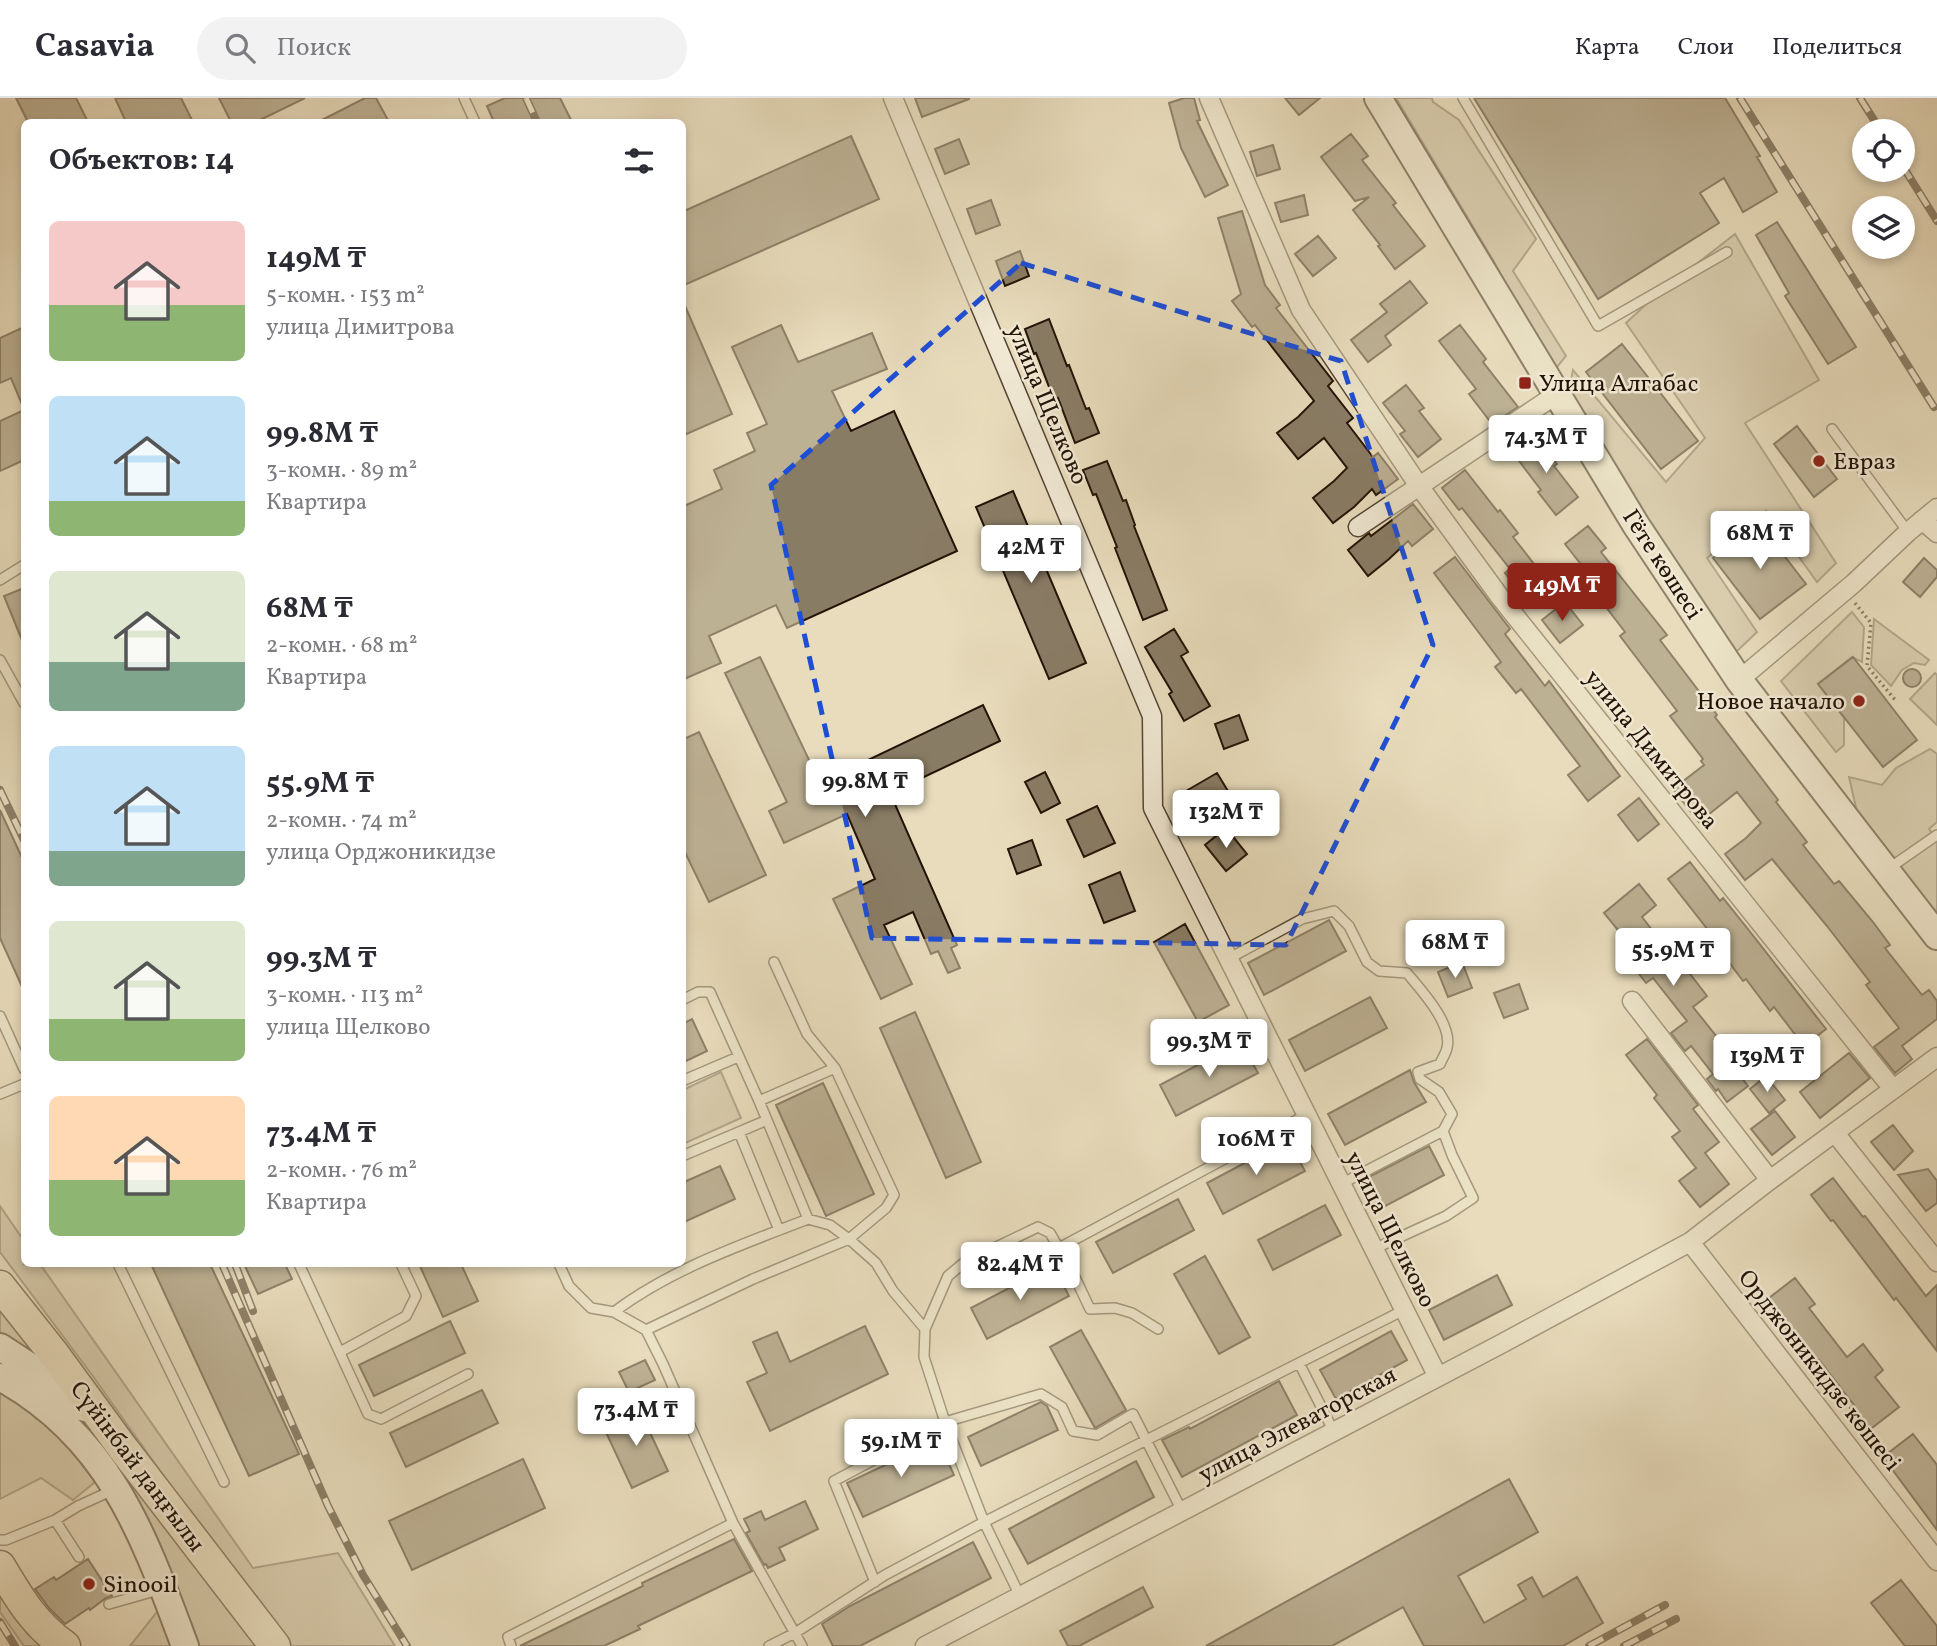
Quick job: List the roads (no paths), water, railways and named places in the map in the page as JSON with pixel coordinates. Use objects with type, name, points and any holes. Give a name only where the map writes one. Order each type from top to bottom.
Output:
[{"type":"main road","name":"Гёте көшесі","points":[[1378,98],[1636,525],[1739,680],[1937,936]]},
{"type":"main road","name":"Сүйінбай даңғылы","points":[[0,1286],[275,1646]]},
{"type":"main road","points":[[0,1347],[28,1364],[74,1399],[122,1447]]},
{"type":"main road","points":[[0,1377],[38,1401],[71,1430],[101,1464],[143,1538],[185,1646]]},
{"type":"main road","points":[[0,1566],[44,1631],[65,1646]]},
{"type":"street","name":"улица Щелково","points":[[893,98],[1152,716],[1153,808],[1438,1377]]},
{"type":"street","name":"улица Димитрова","points":[[1209,98],[1301,310],[1419,486],[1500,597],[1893,1089]]},
{"type":"street","points":[[1358,527],[1557,394]]},
{"type":"street","points":[[1739,680],[1845,591],[1937,508]]},
{"type":"street","points":[[1922,520],[1937,533]]},
{"type":"street","points":[[1632,1001],[1770,1180]]},
{"type":"street","name":"улица Элеваторская","points":[[925,1646],[1335,1432],[1690,1242],[1937,1057]]},
{"type":"street","points":[[1835,1133],[1937,1262]]},
{"type":"street","name":"Орджоникидзе көшесі","points":[[1690,1242],[1937,1561]]},
{"type":"lane","points":[[464,98],[474,119]]},
{"type":"lane","points":[[1463,98],[1598,326],[1727,252]]},
{"type":"lane","points":[[1832,429],[1908,532]]},
{"type":"lane","points":[[0,579],[21,567]]},
{"type":"lane","points":[[0,660],[21,698]]},
{"type":"lane","points":[[1886,870],[1937,835]]},
{"type":"lane","points":[[1228,959],[1303,919],[1334,911],[1349,926],[1367,962],[1379,971],[1407,973],[1440,1017],[1448,1046],[1440,1064],[1418,1072],[1420,1079],[1439,1092],[1452,1114],[1443,1131],[1341,1184]]},
{"type":"lane","points":[[646,1330],[753,1279],[849,1239],[886,1208],[894,1195],[835,1068],[807,1034],[774,962]]},
{"type":"lane","points":[[686,998],[698,992],[710,992],[808,1219]]},
{"type":"lane","points":[[0,1016],[21,1062]]},
{"type":"lane","points":[[686,1079],[738,1057]]},
{"type":"lane","points":[[759,1101],[835,1068]]},
{"type":"lane","points":[[0,1094],[21,1085]]},
{"type":"lane","points":[[1059,1248],[1306,1115]]},
{"type":"lane","points":[[686,1154],[767,1120]]},
{"type":"lane","points":[[1374,1250],[1446,1216],[1473,1198],[1443,1131]]},
{"type":"lane","points":[[739,1132],[779,1230]]},
{"type":"lane","points":[[614,1312],[638,1293],[681,1272],[736,1246],[808,1219],[830,1225],[876,1263],[893,1291],[925,1329]]},
{"type":"lane","points":[[1020,1596],[985,1522],[945,1422],[924,1357],[925,1329],[948,1276],[965,1262],[1038,1227],[1050,1233],[1090,1310],[1115,1308],[1132,1313],[1158,1329]]},
{"type":"lane","points":[[119,1267],[224,1482]]},
{"type":"lane","points":[[300,1267],[369,1414],[381,1419],[468,1374]]},
{"type":"lane","points":[[340,1352],[406,1316],[416,1296],[402,1267]]},
{"type":"lane","points":[[560,1267],[569,1286],[591,1308],[614,1312],[646,1330],[733,1523],[802,1646]]},
{"type":"lane","points":[[769,1646],[795,1633],[875,1582],[985,1522],[1404,1310]]},
{"type":"lane","points":[[1299,1363],[1335,1432]]},
{"type":"lane","points":[[875,1582],[834,1481],[945,1422],[1041,1394],[1062,1407],[1073,1430],[1097,1435],[1133,1414],[1182,1511]]},
{"type":"lane","points":[[0,1540],[55,1520],[117,1488]]},
{"type":"lane","points":[[55,1520],[79,1557]]},
{"type":"lane","points":[[511,1646],[508,1637],[733,1523]]},
{"type":"lane","points":[[109,1604],[163,1588]]},
{"type":"railway","points":[[526,98],[536,119]]},
{"type":"railway","points":[[1740,98],[1934,407]]},
{"type":"railway","points":[[1860,98],[1873,119]]},
{"type":"railway","points":[[1913,182],[1937,221]]},
{"type":"railway","points":[[0,790],[21,834]]},
{"type":"railway","points":[[223,1267],[328,1506],[363,1575],[407,1646]]},
{"type":"railway","points":[[236,1267],[253,1311]]},
{"type":"railway","points":[[1589,1646],[1665,1605]]},
{"type":"railway","points":[[1624,1646],[1676,1619]]},
{"type":"railway","points":[[0,1622],[15,1646]]},
{"type":"place","name":"Улица Алгабас","points":[[1525,383]]},
{"type":"place","name":"Евраз","points":[[1819,461]]},
{"type":"place","name":"Новое начало","points":[[1859,701]]},
{"type":"place","name":"Sinooil","points":[[89,1584]]}]
